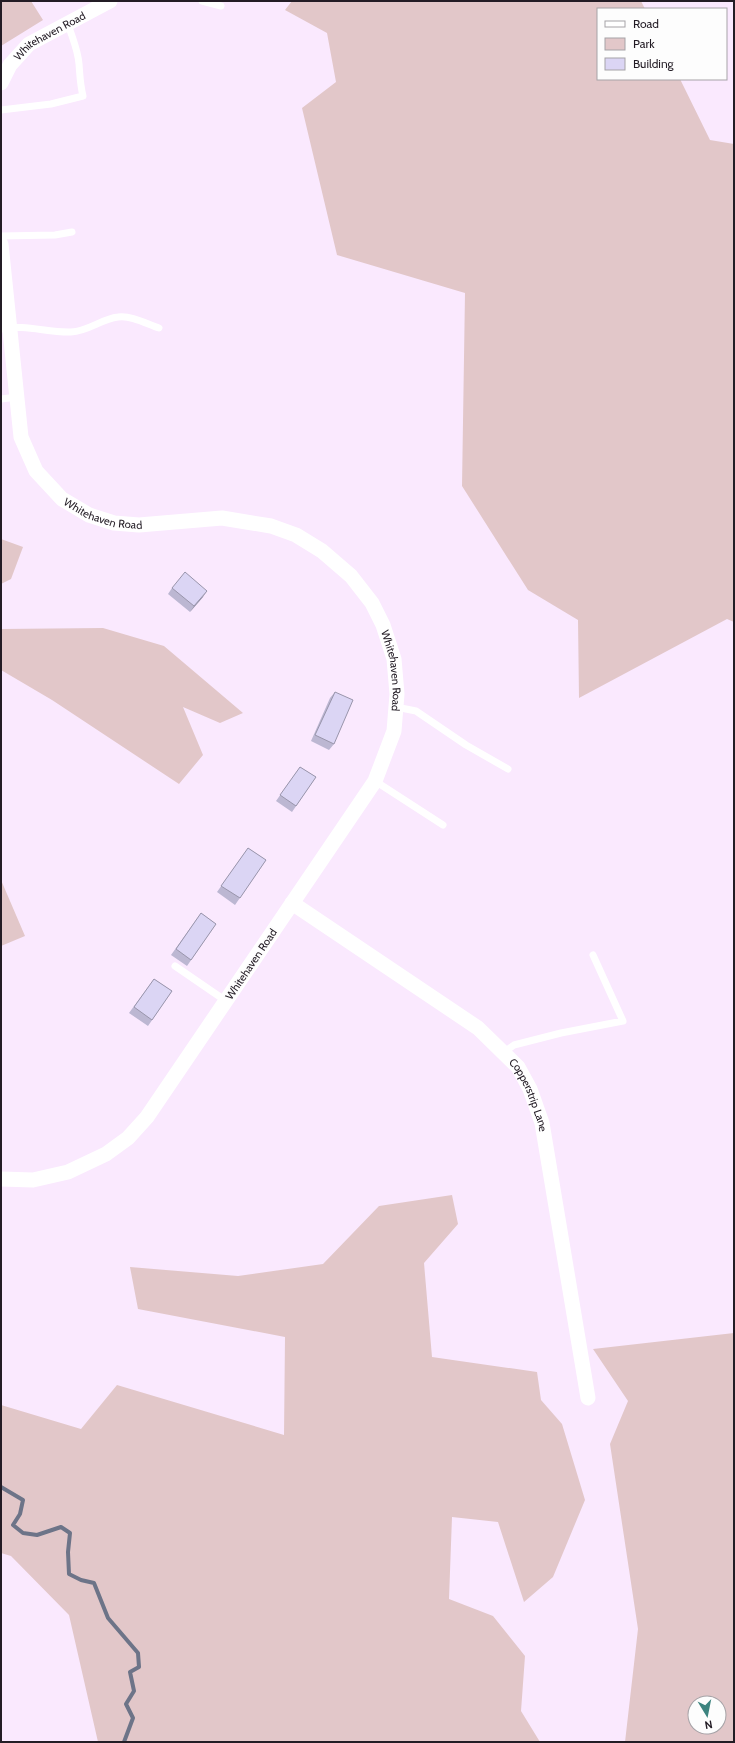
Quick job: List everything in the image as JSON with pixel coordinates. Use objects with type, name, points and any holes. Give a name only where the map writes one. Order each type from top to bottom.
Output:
[{"type":"street","name":"Whitehaven Road","points":[[1,83],[10,65],[29,44],[110,1]]},
{"type":"street","name":"Whitehaven Road","points":[[1,244],[5,328],[17,397],[21,437],[36,471],[62,499],[89,515],[114,523],[139,525],[222,518],[264,524],[296,535],[322,550],[351,576],[372,603],[383,625],[394,659],[397,694],[394,731],[375,781],[147,1117],[128,1138],[106,1154],[68,1172],[33,1180],[1,1179]]},
{"type":"street","name":"Copperstrip Lane","points":[[292,904],[478,1028],[518,1067],[530,1089],[542,1123],[588,1398]]},
{"type":"lane","points":[[202,1],[221,6]]},
{"type":"lane","points":[[1,110],[51,104],[83,96],[79,81],[79,64],[76,49],[68,24]]},
{"type":"lane","points":[[1,236],[55,235],[72,232]]},
{"type":"lane","points":[[5,328],[21,327],[71,332],[87,329],[95,324],[118,317],[130,318],[159,328]]},
{"type":"lane","points":[[1,399],[17,397]]},
{"type":"lane","points":[[396,707],[416,711],[466,745],[508,769]]},
{"type":"lane","points":[[375,781],[442,825]]},
{"type":"lane","points":[[503,1053],[514,1045],[562,1033],[623,1021],[593,955]]},
{"type":"lane","points":[[175,966],[226,1001]]},
{"type":"green space","points":[[1,1],[31,1],[43,20],[1,46]]},
{"type":"green space","points":[[292,1],[641,1],[644,8],[597,8],[597,80],[680,80],[710,140],[734,144],[734,622],[727,619],[579,698],[578,620],[528,590],[462,486],[465,293],[337,255],[302,108],[336,82],[327,33],[285,10]]},
{"type":"green space","points":[[1,539],[23,547],[11,579],[1,584]]},
{"type":"green space","points":[[103,628],[164,646],[243,713],[220,723],[183,707],[203,755],[179,784],[52,700],[1,670],[1,629]]},
{"type":"green space","points":[[1,880],[25,936],[1,946]]},
{"type":"green space","points":[[452,1195],[458,1224],[424,1263],[432,1357],[537,1372],[541,1400],[562,1424],[585,1500],[553,1577],[524,1602],[498,1522],[452,1517],[449,1599],[493,1616],[525,1656],[521,1711],[540,1742],[98,1742],[69,1615],[11,1556],[1,1553],[1,1405],[81,1429],[117,1385],[284,1435],[285,1337],[138,1309],[130,1267],[238,1276],[323,1264],[379,1206]]},
{"type":"green space","points":[[734,1333],[734,1742],[625,1742],[638,1629],[610,1444],[628,1401],[593,1349]]},
{"type":"building","points":[[185,572],[207,591],[194,606],[172,588]]},
{"type":"building","points":[[335,692],[353,700],[334,744],[315,735]]},
{"type":"building","points":[[300,767],[316,777],[296,806],[280,795]]},
{"type":"building","points":[[248,848],[266,860],[240,898],[221,886]]},
{"type":"building","points":[[201,913],[216,924],[191,960],[176,949]]},
{"type":"building","points":[[154,979],[172,991],[152,1020],[134,1007]]},
{"type":"waterway","points":[[1,1487],[23,1500],[20,1514],[13,1525],[23,1533],[37,1535],[61,1527],[70,1533],[68,1552],[69,1574],[81,1580],[94,1583],[108,1618],[138,1653],[139,1667],[130,1672],[134,1691],[126,1704],[133,1718],[124,1742]]}]
